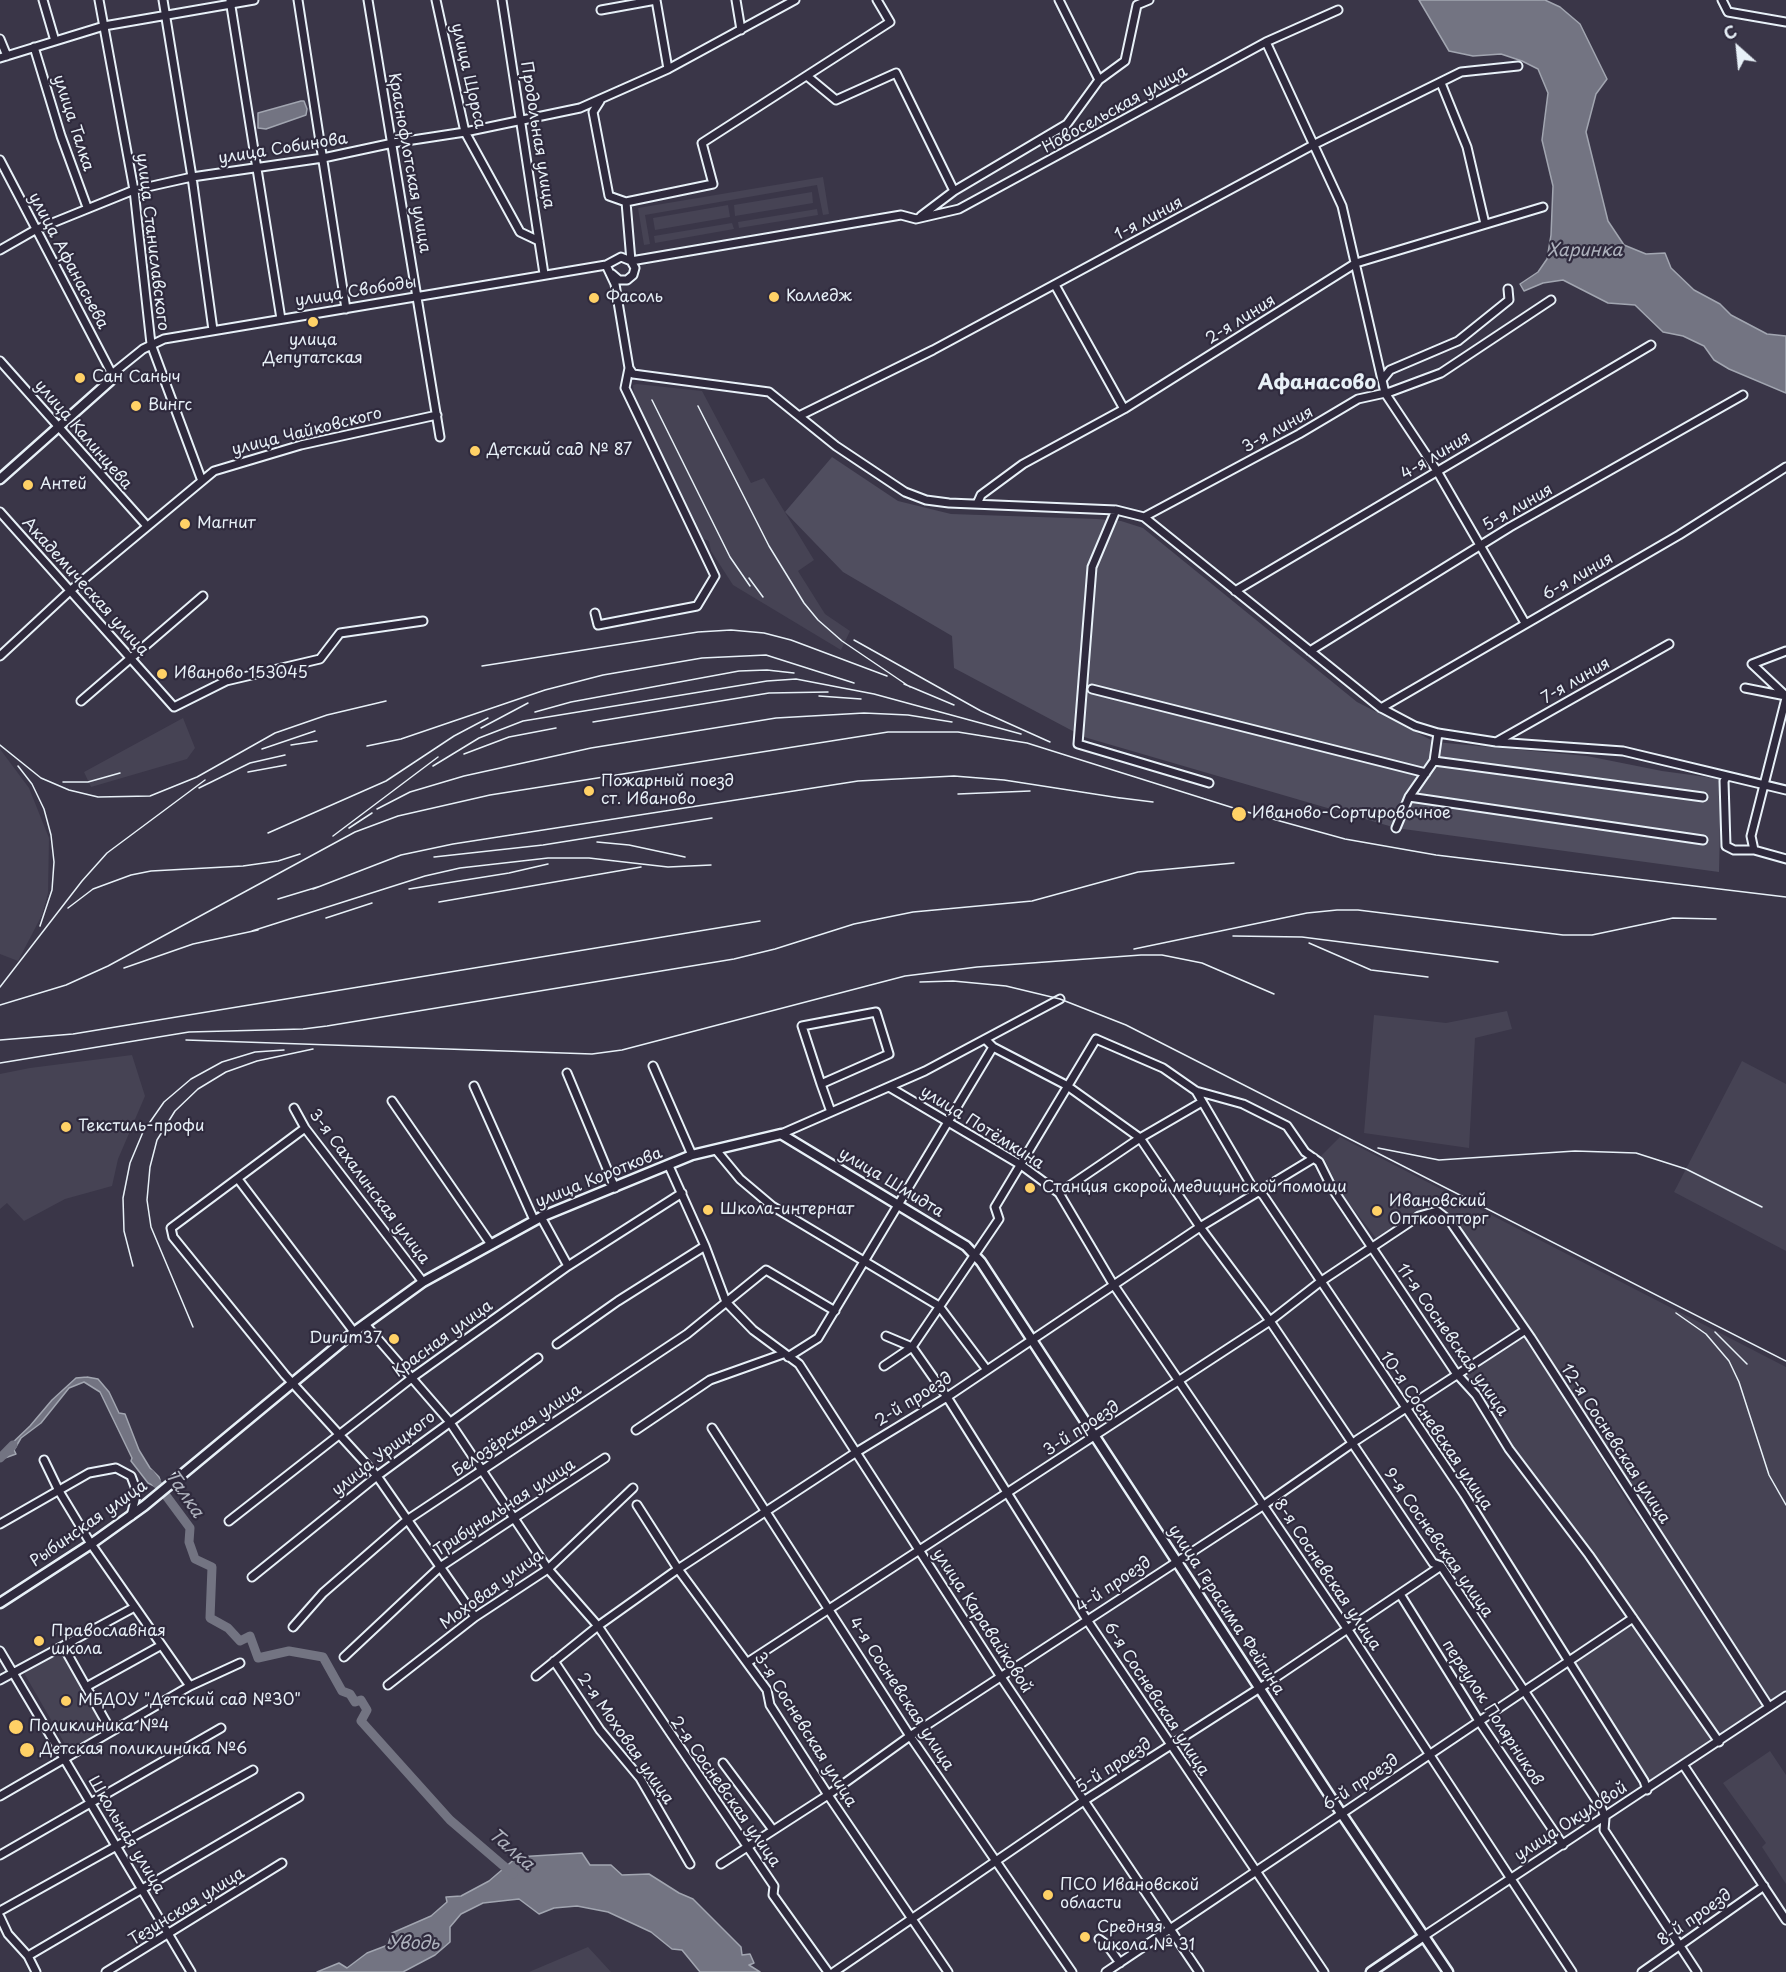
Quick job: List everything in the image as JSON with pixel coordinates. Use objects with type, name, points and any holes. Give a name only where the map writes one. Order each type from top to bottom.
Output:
[{"type":"main road","name":"улица Свободы","points":[[0,479],[112,374]]},
{"type":"main road","name":"улица Свободы","points":[[0,473],[57,425]]},
{"type":"main road","name":"улица Короткова","points":[[192,1465],[354,1332],[423,1282],[490,1243],[537,1218],[692,1155],[781,1134]]},
{"type":"main road","name":"улица Шмидта","points":[[781,1134],[897,1203],[973,1254],[981,1262]]},
{"type":"main road","name":"улица Герасима Фейгина","points":[[981,1262],[1341,1813],[1448,1972]]},
{"type":"main road","name":"Рыбинская улица","points":[[0,1603],[131,1516],[192,1465]]},
{"type":"main road","name":"улица Окуловой","points":[[1371,1972],[1424,1936]]},
{"type":"street","points":[[43,0],[55,41]]},
{"type":"street","name":"улица Станиславского","points":[[99,0],[134,190],[151,344],[202,482]]},
{"type":"street","points":[[163,0],[192,177],[213,330]]},
{"type":"street","points":[[0,39],[3,57],[104,27],[230,2],[254,0]]},
{"type":"street","points":[[298,0],[346,309]]},
{"type":"street","name":"Краснофлотская улица","points":[[368,0],[440,437]]},
{"type":"street","name":"улица Щорса","points":[[436,0],[465,132],[520,232],[539,241]]},
{"type":"street","name":"Продольная улица","points":[[502,0],[544,274]]},
{"type":"street","points":[[601,10],[656,0],[668,69]]},
{"type":"street","points":[[736,0],[741,30]]},
{"type":"street","name":"улица Собинова","points":[[0,250],[35,230],[87,207],[134,190],[192,177],[323,158],[393,143],[521,122],[580,108],[615,95],[668,69],[795,0]]},
{"type":"street","points":[[600,101],[593,112],[609,196],[626,202],[713,184],[702,143],[890,22],[877,0]]},
{"type":"street","points":[[1059,0],[1100,80]]},
{"type":"street","points":[[916,219],[954,191],[1067,124],[1100,80],[1125,61],[1137,5],[1149,0]]},
{"type":"street","points":[[1722,0],[1728,12],[1786,22]]},
{"type":"street","points":[[230,2],[281,319]]},
{"type":"street","name":"Новосельская улица","points":[[631,261],[901,216],[916,219],[959,209],[1266,42],[1338,10]]},
{"type":"street","points":[[1266,42],[1342,207],[1385,393],[1437,471],[1478,547],[1525,623]]},
{"type":"street","name":"улица Талка","points":[[34,47],[61,136],[87,207]]},
{"type":"street","name":"1-я линия","points":[[799,416],[1055,285],[1313,145],[1461,72],[1518,66]]},
{"type":"street","points":[[807,76],[836,100],[896,73],[954,191]]},
{"type":"street","points":[[1441,83],[1467,147],[1485,224]]},
{"type":"street","name":"улица Афанасьева","points":[[0,160],[112,374]]},
{"type":"street","points":[[606,265],[613,275],[623,281],[630,278],[634,272],[626,202]]},
{"type":"street","name":"2-я линия","points":[[977,504],[981,495],[1023,464],[1124,409],[1356,263],[1543,207]]},
{"type":"street","points":[[596,613],[598,626],[697,606],[715,576],[625,388],[629,368],[611,268],[614,261],[625,257],[631,261]]},
{"type":"street","name":"улица Свободы","points":[[112,374],[151,344],[164,339],[418,298],[544,274],[606,265],[614,261]]},
{"type":"street","points":[[1055,285],[1124,409]]},
{"type":"street","points":[[1382,380],[1390,370],[1458,342],[1509,300],[1508,289]]},
{"type":"street","name":"3-я линия","points":[[1144,518],[1299,434],[1358,399],[1385,393],[1441,373],[1551,300]]},
{"type":"street","name":"4-я линия","points":[[1235,591],[1651,345]]},
{"type":"street","name":"улица Калинцева","points":[[0,361],[147,525]]},
{"type":"street","points":[[629,368],[633,374],[769,392],[836,446],[905,492],[926,500],[1116,510],[1144,518],[1381,708],[1414,726],[1437,733],[1496,742],[1623,751],[1786,790]]},
{"type":"street","name":"5-я линия","points":[[1310,651],[1478,547],[1743,394]]},
{"type":"street","name":"улица Чайковского","points":[[0,656],[71,590],[214,471],[301,445],[437,415]]},
{"type":"street","name":"6-я линия","points":[[1381,708],[1678,535],[1786,467]]},
{"type":"street","points":[[1116,510],[1092,567],[1078,744],[1209,783]]},
{"type":"street","name":"Академическая улица","points":[[0,512],[174,707],[226,681],[320,659],[340,633],[423,621]]},
{"type":"street","points":[[81,701],[203,596]]},
{"type":"street","name":"7-я линия","points":[[1496,742],[1669,644]]},
{"type":"street","points":[[1786,651],[1752,664],[1786,697]]},
{"type":"street","points":[[1745,688],[1786,697]]},
{"type":"street","points":[[1092,689],[1426,773]]},
{"type":"street","points":[[1754,850],[1751,836],[1786,697]]},
{"type":"street","points":[[1396,828],[1409,797],[1434,761],[1437,733]]},
{"type":"street","points":[[1778,733],[1786,735]]},
{"type":"street","points":[[1434,761],[1703,797]]},
{"type":"street","points":[[1727,776],[1724,781],[1724,843],[1734,850],[1754,850],[1786,859]]},
{"type":"street","points":[[1409,797],[1703,840]]},
{"type":"street","name":"улица Короткова","points":[[781,1134],[889,1087],[986,1040],[1060,999]]},
{"type":"street","points":[[821,1084],[889,1054],[876,1012],[802,1026],[821,1084],[831,1112]]},
{"type":"street","name":"9-я Сосневская улица","points":[[986,1040],[993,1047],[1066,1084],[1140,1138],[1200,1227],[1270,1321],[1433,1563],[1441,1566],[1605,1818],[1604,1830],[1697,1972]]},
{"type":"street","name":"11-я Сосневская улица","points":[[1066,1084],[1096,1040],[1162,1068],[1196,1091],[1243,1104],[1287,1126],[1319,1162],[1332,1188],[1456,1373],[1476,1395],[1509,1449],[1633,1618],[1719,1742]]},
{"type":"street","points":[[636,1430],[710,1380],[785,1356],[819,1338],[897,1203],[993,1047]]},
{"type":"street","points":[[653,1066],[692,1155]]},
{"type":"street","points":[[567,1073],[615,1188]]},
{"type":"street","points":[[884,1366],[912,1347],[973,1254],[999,1219],[994,1207],[1021,1165],[1066,1084]]},
{"type":"street","points":[[474,1086],[537,1218],[568,1266]]},
{"type":"street","name":"улица Потёмкина","points":[[889,1087],[1021,1165],[1059,1193]]},
{"type":"street","name":"10-я Сосневская улица","points":[[1196,1091],[1251,1185],[1259,1191],[1464,1494],[1567,1662],[1627,1753],[1647,1790]]},
{"type":"street","points":[[392,1101],[490,1243]]},
{"type":"street","points":[[1059,1193],[1140,1138],[1202,1102]]},
{"type":"street","name":"3-я Сахалинская улица","points":[[294,1108],[305,1128],[423,1282]]},
{"type":"street","points":[[305,1128],[171,1228],[173,1237],[294,1383],[377,1476],[475,1617]]},
{"type":"street","points":[[716,1150],[740,1179],[772,1206],[939,1306],[987,1370]]},
{"type":"street","name":"2-й проезд","points":[[536,1676],[598,1626],[765,1511],[947,1397],[1200,1227],[1314,1158]]},
{"type":"street","points":[[669,1166],[705,1246],[726,1302]]},
{"type":"street","points":[[238,1179],[354,1332]]},
{"type":"street","name":"Красная улица","points":[[229,1521],[413,1377],[568,1266],[682,1193]]},
{"type":"street","name":"8-я Сосневская улица","points":[[1059,1193],[1113,1284],[1348,1630],[1572,1972]]},
{"type":"street","name":"12-я Сосневская улица","points":[[1426,1213],[1437,1211],[1450,1221],[1524,1330],[1769,1707]]},
{"type":"street","name":"3-й проезд","points":[[748,1662],[1095,1437],[1270,1321],[1320,1282],[1426,1213]]},
{"type":"street","points":[[557,1344],[618,1301],[705,1246]]},
{"type":"street","name":"Белозёрская улица","points":[[293,1627],[323,1593],[407,1520],[687,1334],[766,1270],[835,1311]]},
{"type":"street","name":"улица Каравайковой","points":[[726,1302],[785,1356],[799,1364],[1001,1677],[1199,1972]]},
{"type":"street","name":"2-я Сосневская улица","points":[[365,1324],[413,1377],[448,1421],[548,1569],[598,1626],[774,1886],[773,1895],[828,1972]]},
{"type":"street","name":"4-й проезд","points":[[721,1864],[828,1795],[910,1736],[1264,1505],[1456,1373],[1524,1330]]},
{"type":"street","points":[[886,1336],[912,1347]]},
{"type":"street","name":"6-я Сосневская улица","points":[[912,1347],[947,1397],[1170,1745],[1324,1972]]},
{"type":"street","name":"улица Урицкого","points":[[252,1577],[448,1421],[538,1358]]},
{"type":"street","name":"4-я Сосневская улица","points":[[712,1428],[910,1736],[1072,1972]]},
{"type":"street","name":"Трибунальная улица","points":[[344,1657],[440,1567],[605,1458]]},
{"type":"street","points":[[44,1460],[59,1491],[91,1544],[133,1608],[190,1686]]},
{"type":"street","points":[[0,1524],[89,1473],[116,1468],[131,1476],[137,1492],[131,1516]]},
{"type":"street","name":"Моховая улица","points":[[388,1684],[475,1617],[548,1569],[633,1488]]},
{"type":"street","name":"3-я Сосневская улица","points":[[637,1505],[678,1569],[767,1690],[770,1705],[948,1972]]},
{"type":"street","name":"5-й проезд","points":[[834,1972],[1085,1800],[1348,1630],[1441,1566]]},
{"type":"street","name":"переулок Полярников","points":[[1400,1594],[1479,1721],[1563,1845]]},
{"type":"street","points":[[0,1680],[133,1608]]},
{"type":"street","name":"6-й проезд","points":[[1106,1972],[1633,1618]]},
{"type":"street","points":[[63,1646],[111,1731]]},
{"type":"street","points":[[86,1687],[160,1646]]},
{"type":"street","name":"Школьная улица","points":[[0,1651],[117,1844],[191,1972]]},
{"type":"street","name":"2-я Моховая улица","points":[[555,1661],[600,1730],[640,1778],[690,1864]]},
{"type":"street","points":[[0,1796],[190,1686],[240,1663]]},
{"type":"street","name":"улица Окуловой","points":[[1424,1936],[1684,1766],[1786,1696]]},
{"type":"street","points":[[0,1855],[221,1728]]},
{"type":"street","name":"2-я Сосневская улица","points":[[723,1763],[773,1830]]},
{"type":"street","points":[[1684,1766],[1786,1920]]},
{"type":"street","points":[[0,1911],[253,1770]]},
{"type":"street","points":[[28,1956],[299,1797]]},
{"type":"street","name":"Тезинская улица","points":[[106,1972],[282,1863]]},
{"type":"street","name":"8-й проезд","points":[[1641,1972],[1764,1886]]},
{"type":"street","points":[[0,1917],[8,1934],[28,1956],[36,1972]]},
{"type":"street","points":[[1099,1939],[1107,1945],[1120,1963]]},
{"type":"shaded area","points":[[823,177],[829,214],[823,215],[817,185],[645,215],[650,244],[644,245],[638,208]]},
{"type":"shaded area","points":[[812,192],[813,203],[735,216],[734,205]]},
{"type":"shaded area","points":[[728,205],[730,217],[655,230],[653,218]]},
{"type":"shaded area","points":[[817,209],[818,215],[739,228],[738,222]]},
{"type":"shaded area","points":[[732,223],[734,229],[655,243],[654,236]]},
{"type":"shaded area","points":[[633,385],[702,391],[751,483],[764,478],[814,560],[798,571],[825,614],[850,631],[841,650],[733,585],[711,551],[709,541],[701,538],[634,395]]},
{"type":"shaded area","points":[[832,457],[898,501],[951,514],[1097,519],[1121,521],[1143,528],[1357,702],[1435,742],[1587,756],[1662,771],[1721,779],[1719,872],[1396,828],[1084,737],[954,668],[952,636],[843,572],[785,512]]},
{"type":"shaded area","points":[[183,718],[195,748],[187,759],[91,787],[84,772]]},
{"type":"shaded area","points":[[0,749],[29,788],[49,838],[48,893],[42,915],[18,961],[0,954]]},
{"type":"shaded area","points":[[1507,1011],[1512,1029],[1475,1038],[1469,1148],[1364,1133],[1374,1015],[1446,1023]]},
{"type":"shaded area","name":"Текстиль-профи","points":[[132,1055],[145,1096],[118,1159],[112,1186],[65,1199],[24,1221],[7,1203],[0,1209],[0,1074]]},
{"type":"shaded area","points":[[1742,1061],[1786,1084],[1786,1251],[1674,1192]]},
{"type":"shaded area","points":[[1340,1137],[1786,1367],[1786,1692],[1771,1701],[1567,1385],[1455,1220],[1446,1212],[1430,1206],[1376,1238],[1316,1161]]},
{"type":"shaded area","points":[[1520,1333],[1549,1373],[1632,1509],[1664,1552],[1764,1707],[1720,1735],[1592,1554],[1510,1448],[1459,1373]]},
{"type":"shaded area","points":[[1629,1623],[1713,1743],[1649,1785],[1569,1662]]},
{"type":"shaded area","name":"МБДОУ \"Детский сад №30\"","points":[[63,1652],[108,1729],[69,1751],[24,1673]]},
{"type":"shaded area","points":[[1770,1751],[1786,1775],[1786,1884],[1762,1847],[1766,1843],[1723,1783]]},
{"type":"shaded area","points":[[588,1947],[611,1972],[529,1972]]},
{"type":"water","name":"Харинка","points":[[1419,0],[1545,0],[1560,7],[1580,24],[1607,79],[1596,94],[1586,132],[1608,221],[1624,245],[1646,254],[1665,253],[1671,268],[1694,290],[1720,304],[1731,315],[1767,334],[1786,336],[1786,393],[1729,369],[1714,360],[1704,346],[1683,336],[1663,332],[1635,305],[1608,303],[1563,280],[1543,283],[1524,291],[1520,284],[1538,272],[1547,259],[1551,235],[1553,186],[1542,140],[1548,93],[1538,69],[1522,61],[1501,54],[1473,56],[1449,51]]},
{"type":"water","points":[[304,101],[307,109],[306,115],[266,129],[258,128],[258,113]]},
{"type":"water","points":[[76,1378],[98,1379],[109,1392],[119,1413],[125,1414],[139,1450],[150,1468],[159,1477],[160,1480],[154,1486],[148,1483],[131,1461],[132,1458],[100,1392],[84,1382],[69,1388],[41,1423],[21,1438],[14,1450],[16,1454],[2,1459],[8,1447],[52,1400]]},
{"type":"water","name":"Уводь","points":[[582,1853],[590,1865],[611,1865],[622,1875],[649,1874],[693,1899],[741,1947],[742,1955],[750,1954],[754,1963],[749,1965],[760,1972],[700,1972],[682,1950],[672,1949],[651,1932],[608,1912],[577,1906],[554,1908],[539,1914],[519,1899],[483,1903],[461,1914],[450,1927],[450,1942],[435,1955],[403,1972],[317,1972],[339,1963],[347,1968],[367,1953],[388,1945],[392,1933],[431,1916],[447,1902],[446,1897],[461,1896],[489,1881],[517,1857]]},
{"type":"waterway","name":"Талка","points":[[0,1458],[13,1445]]},
{"type":"waterway","name":"Талка","points":[[150,1474],[190,1528],[189,1542],[195,1559],[212,1567],[210,1618],[228,1628],[240,1641],[250,1636],[258,1658],[289,1651],[323,1657],[342,1691],[350,1694],[355,1702],[361,1700],[367,1710],[361,1721],[450,1820],[513,1874]]},
{"type":"railway","points":[[652,400],[730,557],[750,586]]},
{"type":"railway","points":[[698,406],[769,546],[804,603],[818,620],[842,641],[910,687]]},
{"type":"railway","points":[[749,578],[763,597]]},
{"type":"railway","points":[[482,666],[698,632],[731,630],[764,633],[791,640],[887,676]]},
{"type":"railway","points":[[854,640],[981,711],[1050,742]]},
{"type":"railway","points":[[367,746],[401,739],[545,690],[603,675],[702,658],[766,655],[854,683]]},
{"type":"railway","points":[[535,712],[571,702],[739,671],[767,670],[794,673]]},
{"type":"railway","points":[[433,766],[479,738],[523,721],[767,681],[796,679],[874,694],[1021,734]]},
{"type":"railway","points":[[904,684],[954,705]]},
{"type":"railway","points":[[593,722],[769,693],[828,692]]},
{"type":"railway","points":[[819,696],[861,699]]},
{"type":"railway","points":[[0,745],[41,778],[69,790],[98,797],[150,796],[197,777],[275,733],[327,715],[386,701]]},
{"type":"railway","points":[[481,728],[528,703]]},
{"type":"railway","points":[[377,809],[410,792],[464,776],[591,748],[776,718],[864,713],[908,715],[952,722]]},
{"type":"railway","points":[[268,833],[386,781],[454,736],[488,718]]},
{"type":"railway","points":[[464,754],[509,737],[556,728]]},
{"type":"railway","points":[[262,749],[315,731]]},
{"type":"railway","points":[[0,1005],[66,985],[108,966],[355,832],[398,816],[490,795],[888,732],[958,732],[1027,743],[1240,810],[1345,839],[1436,855],[1786,897]]},
{"type":"railway","points":[[291,745],[317,741]]},
{"type":"railway","points":[[199,788],[250,763],[285,755]]},
{"type":"railway","points":[[333,836],[438,757]]},
{"type":"railway","points":[[248,772],[286,765]]},
{"type":"railway","points":[[18,766],[32,784],[44,809],[51,835],[54,862],[52,890],[40,926]]},
{"type":"railway","points":[[63,782],[88,782],[120,773]]},
{"type":"railway","points":[[313,889],[401,855],[453,844],[858,781],[954,776],[1004,780],[1120,798]]},
{"type":"railway","points":[[0,987],[82,881],[107,853],[205,780]]},
{"type":"railway","points":[[958,794],[1030,791]]},
{"type":"railway","points":[[1113,797],[1153,802]]},
{"type":"railway","points":[[349,828],[372,813]]},
{"type":"railway","points":[[434,857],[543,845],[712,818]]},
{"type":"railway","points":[[597,842],[629,845],[685,857]]},
{"type":"railway","points":[[68,908],[93,889],[131,875],[151,871],[243,866],[278,861],[300,854]]},
{"type":"railway","points":[[252,931],[425,876],[460,868],[548,858],[589,858],[668,867],[711,865]]},
{"type":"railway","points":[[0,1063],[189,1032],[303,1029],[327,1026],[734,959],[775,949],[854,924],[913,912],[1032,901],[1138,872],[1234,863]]},
{"type":"railway","points":[[409,889],[509,873],[548,864]]},
{"type":"railway","points":[[439,902],[641,867]]},
{"type":"railway","points":[[278,899],[321,886]]},
{"type":"railway","points":[[326,918],[372,903]]},
{"type":"railway","points":[[1134,949],[1307,913],[1337,910],[1358,910],[1563,935],[1592,935],[1673,918],[1716,919]]},
{"type":"railway","points":[[0,1040],[73,1034],[760,921]]},
{"type":"railway","points":[[124,968],[193,944],[258,930]]},
{"type":"railway","points":[[1233,936],[1302,937],[1498,962]]},
{"type":"railway","points":[[1309,943],[1371,970],[1428,977]]},
{"type":"railway","points":[[186,1040],[592,1054],[622,1050],[905,976],[977,967],[1141,955],[1162,955],[1202,963],[1274,994]]},
{"type":"railway","points":[[920,982],[953,981],[1006,986],[1060,999],[1126,1025],[1786,1361]]},
{"type":"railway","points":[[193,1327],[151,1227],[147,1200],[150,1167],[157,1140],[175,1111],[198,1089],[226,1072],[257,1061],[313,1049]]},
{"type":"railway","points":[[133,1266],[124,1231],[123,1198],[130,1163],[143,1132],[164,1102],[191,1079],[222,1062],[255,1052],[284,1050]]},
{"type":"railway","points":[[1378,1148],[1439,1160],[1575,1151],[1636,1153],[1686,1169],[1762,1207]]},
{"type":"railway","points":[[1676,1313],[1706,1334],[1729,1361],[1739,1382],[1769,1475],[1786,1505]]},
{"type":"railway","points":[[1715,1332],[1747,1364]]},
{"type":"place","name":"Колледж","points":[[774,297]]},
{"type":"place","name":"Фасоль","points":[[594,298]]},
{"type":"place","name":"улица Депутатская","points":[[313,322]]},
{"type":"place","name":"Сан Саныч","points":[[80,378]]},
{"type":"place","name":"Вингс","points":[[136,406]]},
{"type":"place","name":"Детский сад № 87","points":[[475,451]]},
{"type":"place","name":"Антей","points":[[28,485]]},
{"type":"place","name":"Магнит","points":[[185,524]]},
{"type":"place","name":"Иваново 153045","points":[[162,674]]},
{"type":"place","name":"Пожарный поезд ст. Иваново","points":[[589,791]]},
{"type":"place","name":"Иваново-Сортировочное","points":[[1239,814]]},
{"type":"place","name":"Текстиль-профи","points":[[66,1127]]},
{"type":"place","name":"Станция скорой медицинской помощи","points":[[1030,1188]]},
{"type":"place","name":"Школа-интернат","points":[[708,1210]]},
{"type":"place","name":"Ивановский Опткоопторг","points":[[1377,1211]]},
{"type":"place","name":"Durum37","points":[[394,1339]]},
{"type":"place","name":"Православная школа","points":[[39,1641]]},
{"type":"place","name":"МБДОУ \"Детский сад №30\"","points":[[66,1701]]},
{"type":"place","name":"Поликлиника №4","points":[[16,1727]]},
{"type":"place","name":"Детская поликлиника №6","points":[[27,1750]]},
{"type":"place","name":"ПСО Ивановской области","points":[[1048,1895]]},
{"type":"place","name":"Средняя школа № 31","points":[[1085,1937]]},
{"type":"district","name":"Афанасово","points":[[1317,383]]}]
